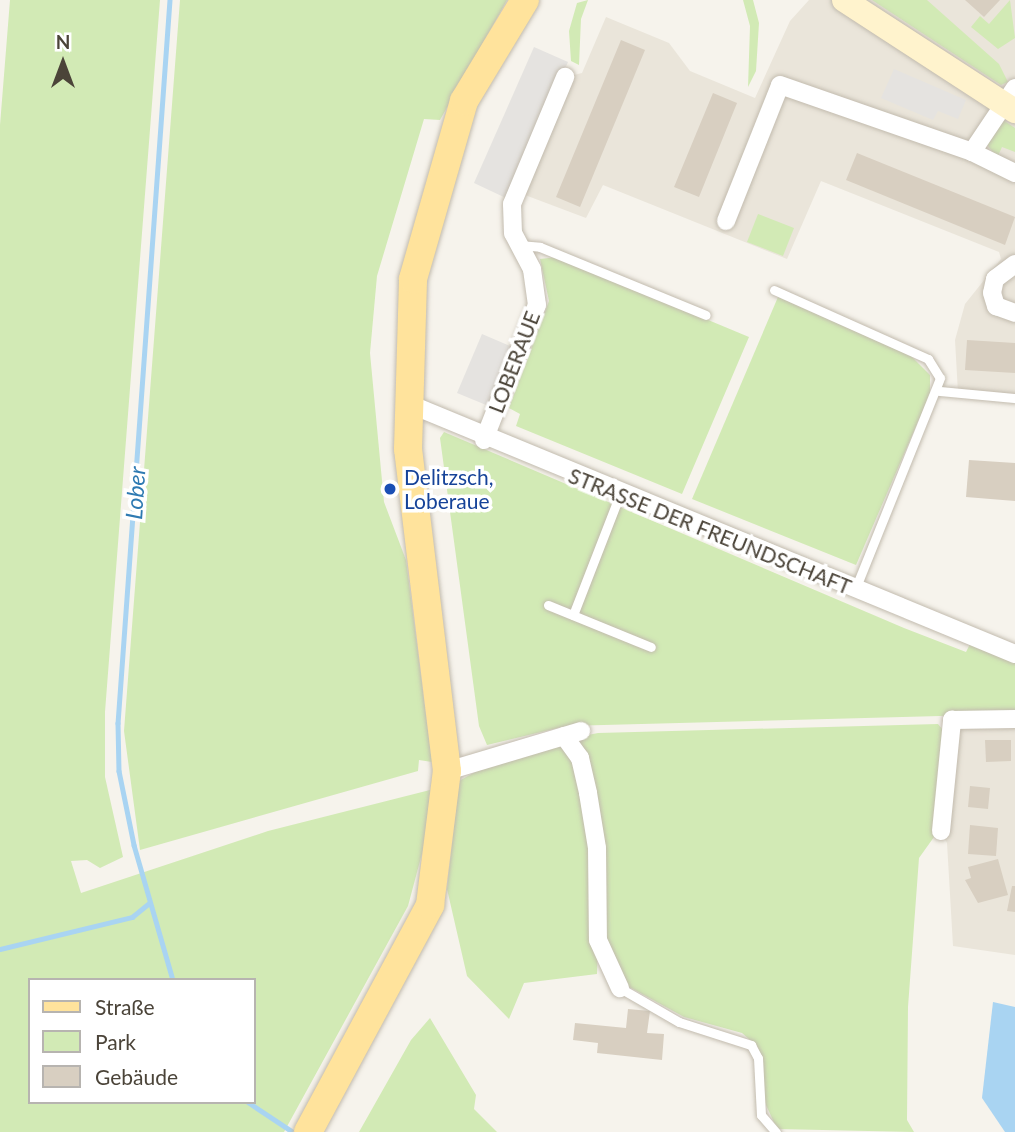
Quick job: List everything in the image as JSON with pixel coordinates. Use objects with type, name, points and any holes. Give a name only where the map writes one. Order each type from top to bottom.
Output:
[{"type":"main road","points":[[308,1132],[429,905],[447,771],[407,403],[413,279],[433,196],[464,101],[525,0]]},
{"type":"street","points":[[844,0],[1011,101],[972,152]]},
{"type":"street","name":"LOBERAUE","points":[[484,440],[537,305],[533,269],[520,245],[512,204],[565,77]]},
{"type":"street","points":[[726,221],[780,85],[972,152],[1015,173]]},
{"type":"street","points":[[1015,264],[995,279],[992,293],[996,306],[1015,313]]},
{"type":"street","name":"STRASSE DER FREUNDSCHAFT","points":[[407,403],[484,440],[1015,654]]},
{"type":"street","points":[[941,831],[952,720],[1015,719]]},
{"type":"street","points":[[447,771],[572,734],[588,793],[597,848],[598,940],[621,988]]},
{"type":"lane","points":[[520,245],[540,247],[706,316]]},
{"type":"lane","points":[[774,290],[928,359],[940,378],[939,391],[855,589]]},
{"type":"lane","points":[[939,391],[1015,398]]},
{"type":"lane","points":[[573,615],[620,494]]},
{"type":"lane","points":[[548,605],[651,647]]},
{"type":"lane","points":[[621,988],[680,1022],[751,1045],[758,1059],[761,1115],[776,1132]]},
{"type":"shaded area","points":[[809,0],[1015,0],[1015,398],[958,393],[955,340],[965,304],[1001,259],[999,252],[821,181],[787,259],[603,185],[586,218],[517,192],[565,77],[582,73],[606,17],[669,43],[690,71],[755,98],[790,21]]},
{"type":"shaded area","points":[[534,47],[568,62],[508,199],[474,183]]},
{"type":"shaded area","points":[[894,69],[966,100],[958,119],[938,111],[933,120],[881,98]]},
{"type":"shaded area","points":[[482,334],[515,348],[491,407],[457,393]]},
{"type":"shaded area","points":[[1015,719],[1015,955],[953,946],[947,843],[941,831],[952,720]]},
{"type":"green space","points":[[10,0],[160,0],[105,712],[105,777],[123,857],[100,868],[87,860],[71,861],[81,893],[268,831],[430,790],[428,831],[408,906],[284,1132],[0,1132],[0,125]]},
{"type":"green space","points":[[180,0],[507,0],[440,120],[424,119],[377,276],[370,353],[384,502],[406,560],[432,762],[419,760],[418,771],[140,850],[124,731]]},
{"type":"green space","points":[[588,0],[581,19],[579,65],[571,61],[569,31],[577,3]]},
{"type":"green space","points":[[743,0],[753,0],[759,23],[756,71],[748,87],[750,26]]},
{"type":"green space","points":[[872,0],[927,0],[999,64],[1008,82],[1001,85]]},
{"type":"green space","points":[[1010,0],[1015,38],[998,49],[971,27],[980,16],[989,24]]},
{"type":"green space","points":[[1003,120],[1015,128],[1015,152],[1002,147],[997,158],[986,143]]},
{"type":"green space","points":[[758,214],[794,228],[783,256],[747,242]]},
{"type":"green space","points":[[557,257],[749,337],[682,494],[516,426],[520,414],[509,408],[549,301],[540,259]]},
{"type":"green space","points":[[778,297],[911,356],[930,375],[930,394],[856,565],[692,499]]},
{"type":"green space","points":[[444,432],[904,628],[966,652],[971,642],[1015,660],[1015,714],[566,726],[487,745],[479,726],[440,438]]},
{"type":"green space","points":[[938,724],[943,730],[934,837],[919,858],[908,1007],[907,1120],[914,1132],[777,1129],[761,1094],[763,1060],[757,1046],[742,1033],[684,1017],[622,983],[598,940],[597,974],[524,983],[509,1019],[467,976],[447,889],[459,781],[475,772],[564,736],[589,767],[578,737],[598,733]]},
{"type":"green space","points":[[430,1018],[476,1095],[474,1109],[497,1132],[359,1132],[411,1040]]},
{"type":"water","points":[[993,1002],[1015,1007],[1015,1132],[1005,1132],[982,1098]]},
{"type":"building","points":[[965,0],[1000,0],[984,17]]},
{"type":"building","points":[[621,40],[645,50],[580,207],[556,197]]},
{"type":"building","points":[[713,93],[737,103],[699,197],[674,187]]},
{"type":"building","points":[[857,153],[1015,217],[1005,245],[846,180]]},
{"type":"building","points":[[967,340],[1015,343],[1015,373],[965,370]]},
{"type":"building","points":[[969,460],[1015,463],[1015,501],[966,497]]},
{"type":"building","points":[[985,740],[1011,740],[1011,761],[986,762]]},
{"type":"building","points":[[970,786],[990,788],[988,809],[968,807]]},
{"type":"building","points":[[970,825],[998,828],[996,856],[968,854]]},
{"type":"building","points":[[998,859],[1008,895],[978,903],[965,880],[971,878],[968,867]]},
{"type":"building","points":[[1012,886],[1015,886],[1015,912],[1007,911]]},
{"type":"building","points":[[628,1009],[650,1011],[647,1033],[664,1034],[662,1060],[597,1053],[598,1043],[573,1040],[575,1023],[626,1028]]},
{"type":"waterway","name":"Lober","points":[[170,0],[118,723],[119,771],[134,845],[172,978]]},
{"type":"waterway","points":[[0,949],[132,917],[149,903]]},
{"type":"waterway","name":"Lober","points":[[251,1104],[293,1132]]},
{"type":"place","name":"Delitzsch, Loberaue","points":[[390,489]]}]
